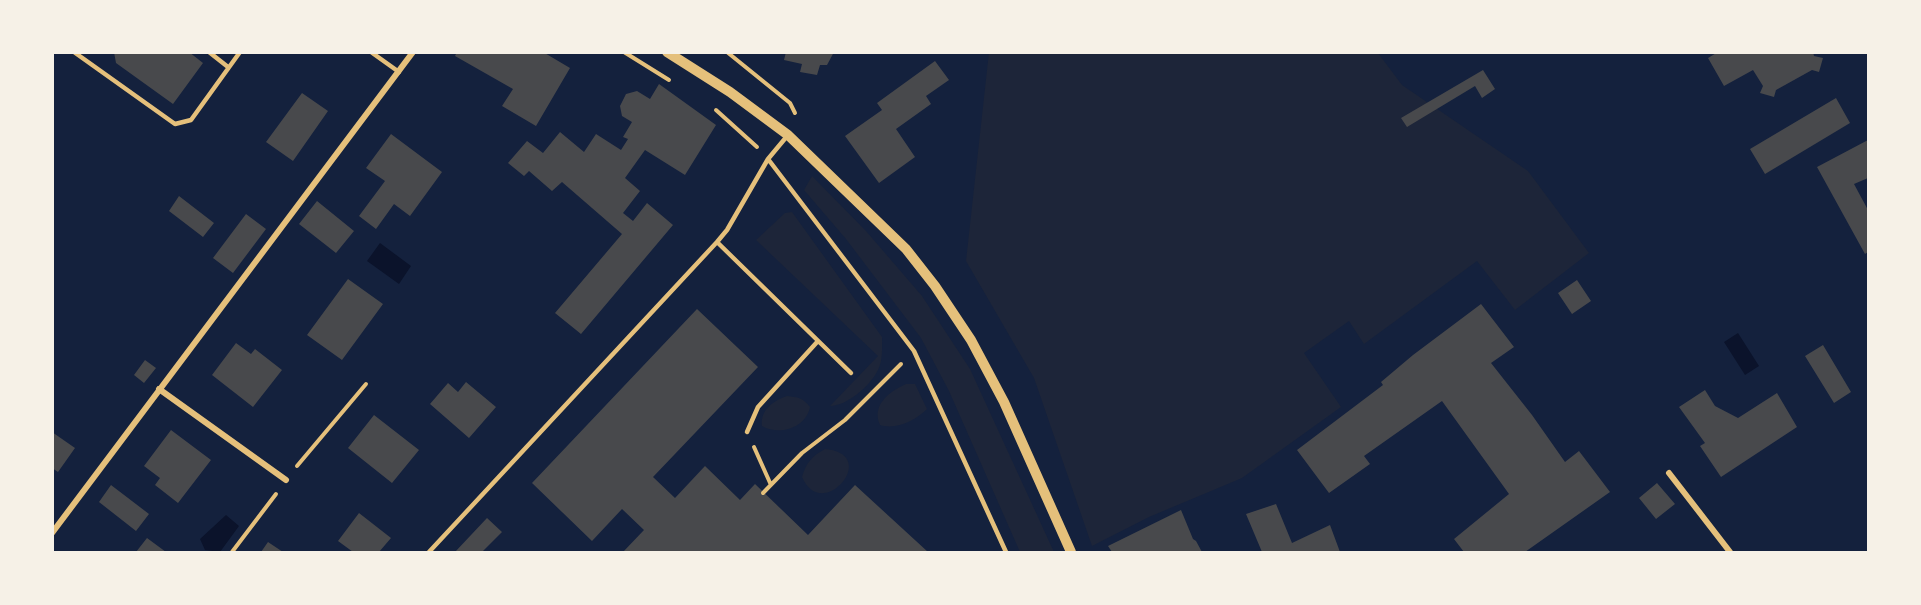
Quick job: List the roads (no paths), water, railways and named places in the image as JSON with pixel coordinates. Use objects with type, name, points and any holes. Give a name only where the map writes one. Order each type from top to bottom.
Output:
[{"type":"street","points":[[52,533],[413,52]]},
{"type":"street","points":[[667,52],[738,98],[788,135],[906,249],[935,286],[970,340],[1004,402],[1071,552]]},
{"type":"street","points":[[159,389],[286,480]]},
{"type":"street","points":[[1669,473],[1730,552]]},
{"type":"lane","points":[[74,52],[175,124],[191,120],[240,52]]},
{"type":"lane","points":[[209,52],[228,67]]},
{"type":"lane","points":[[371,52],[399,72]]},
{"type":"lane","points":[[429,552],[717,242],[727,230],[768,159],[788,135]]},
{"type":"lane","points":[[768,159],[915,351],[1006,552]]},
{"type":"lane","points":[[717,242],[851,373]]},
{"type":"lane","points":[[747,432],[758,407],[818,341]]}]
